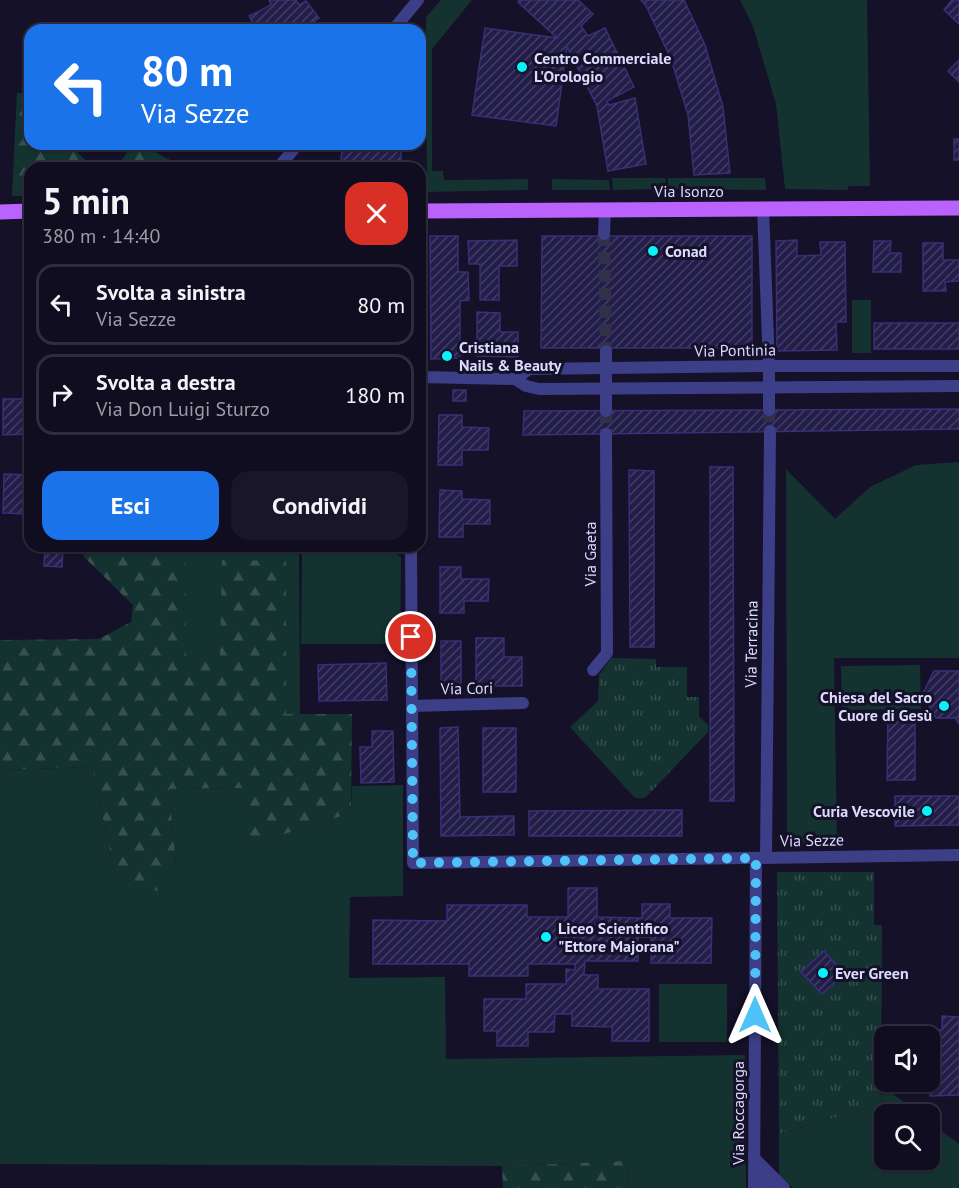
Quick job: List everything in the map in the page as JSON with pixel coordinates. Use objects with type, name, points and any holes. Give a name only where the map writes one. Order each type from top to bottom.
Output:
[{"type":"main road","name":"Via Isonzo","points":[[426,211],[959,208]]},
{"type":"main road","points":[[0,212],[24,212]]},
{"type":"street","points":[[398,24],[418,0]]},
{"type":"street","points":[[283,162],[293,150]]},
{"type":"street","points":[[763,208],[769,410]]},
{"type":"street","points":[[604,234],[605,209]]},
{"type":"street","points":[[606,351],[606,411]]},
{"type":"street","name":"Via Pontinia","points":[[515,379],[529,369],[959,366]]},
{"type":"street","name":"Via Pontinia","points":[[426,377],[515,379],[526,386],[539,389],[959,386]]},
{"type":"street","name":"Via Terracina","points":[[761,857],[770,431]]},
{"type":"street","name":"Via Gaeta","points":[[593,670],[607,653],[606,434]]},
{"type":"street","points":[[411,552],[412,706]]},
{"type":"street","name":"Via Cori","points":[[412,706],[523,703]]},
{"type":"street","name":"Via Sezze","points":[[412,706],[413,863],[959,855]]},
{"type":"street","name":"Via Roccagorga","points":[[754,1188],[761,857]]},
{"type":"street","points":[[754,1158],[784,1188]]},
{"type":"street","points":[[754,1173],[769,1188]]},
{"type":"green space","points":[[441,0],[472,0],[432,49],[432,171],[443,171],[444,180],[528,179],[528,190],[427,192],[426,17]]},
{"type":"green space","points":[[740,0],[867,0],[870,186],[849,186],[847,190],[785,189],[776,104],[753,26]]},
{"type":"green space","points":[[17,93],[22,93],[24,95],[24,150],[75,150],[87,162],[24,162],[24,196],[12,196]]},
{"type":"green space","points":[[129,150],[152,150],[173,162],[104,162],[121,161]]},
{"type":"green space","points":[[612,178],[665,178],[667,189],[613,190]]},
{"type":"green space","points":[[668,178],[765,178],[766,190],[668,189]]},
{"type":"green space","points":[[552,179],[609,180],[610,190],[552,190]]},
{"type":"green space","points":[[852,300],[871,300],[871,353],[852,353]]},
{"type":"green space","points":[[959,462],[959,658],[834,658],[837,842],[787,843],[786,469],[835,519],[870,487],[916,465]]},
{"type":"green space","points":[[83,552],[185,552],[186,657],[220,657],[222,560],[286,561],[286,714],[352,714],[351,813],[247,846],[247,788],[169,789],[176,864],[158,891],[115,875],[92,767],[0,770],[0,640],[99,639],[131,622],[133,605],[84,557]]},
{"type":"green space","points":[[185,552],[299,552],[300,714],[286,714],[286,561],[220,657],[185,657]]},
{"type":"green space","points":[[302,552],[395,552],[401,558],[400,644],[301,644]]},
{"type":"green space","points":[[611,658],[656,659],[656,667],[687,667],[687,697],[699,697],[699,716],[708,725],[708,732],[645,798],[635,798],[570,727],[598,701],[599,675]]},
{"type":"green space","points":[[920,665],[921,709],[842,710],[841,666]]},
{"type":"green space","points":[[92,767],[115,875],[176,864],[169,789],[247,788],[247,846],[351,813],[352,786],[403,785],[403,896],[350,897],[349,978],[445,977],[446,1059],[745,1055],[746,1188],[628,1188],[627,1161],[502,1166],[0,1164],[0,770]]},
{"type":"green space","points":[[777,872],[874,872],[874,925],[882,925],[881,1026],[874,1026],[874,1092],[881,1092],[881,1104],[874,1104],[874,1106],[779,1134]]},
{"type":"green space","points":[[659,984],[727,984],[727,1042],[659,1042]]},
{"type":"green space","points":[[882,1092],[890,1092],[906,1104],[881,1104]]},
{"type":"green space","points":[[874,1106],[874,1170],[940,1170],[940,1130],[959,1144],[959,1188],[793,1188],[779,1175],[779,1134]]},
{"type":"green space","points":[[627,1161],[628,1188],[503,1188],[502,1166]]},
{"type":"building","points":[[269,0],[296,0],[299,5],[306,1],[319,18],[310,24],[254,24],[249,16],[271,5]]},
{"type":"building","name":"Centro Commerciale L'Orologio","points":[[519,0],[578,0],[593,14],[581,26],[588,36],[605,28],[634,87],[607,101],[609,105],[635,98],[646,164],[608,171],[597,106],[567,47],[556,126],[472,115],[485,28],[557,38],[518,2]]},
{"type":"building","points":[[641,0],[684,0],[705,45],[723,107],[730,173],[694,175],[688,115],[671,59]]},
{"type":"building","points":[[952,0],[959,0],[959,24],[944,10]]},
{"type":"building","points":[[959,60],[959,82],[948,71]]},
{"type":"building","points":[[954,139],[959,139],[959,160],[954,160]]},
{"type":"building","points":[[342,150],[401,150],[401,162],[341,162]]},
{"type":"building","points":[[430,236],[458,236],[458,272],[468,272],[469,300],[460,301],[460,358],[431,359]]},
{"type":"building","points":[[542,236],[752,236],[752,348],[541,348]]},
{"type":"building","points":[[517,240],[517,266],[499,266],[499,300],[480,300],[480,264],[469,264],[468,241]]},
{"type":"building","points":[[797,240],[797,256],[821,255],[820,242],[845,242],[846,322],[836,322],[837,350],[777,351],[776,241]]},
{"type":"building","points":[[874,241],[891,241],[890,253],[901,253],[901,272],[873,272]]},
{"type":"building","points":[[923,243],[943,243],[943,260],[959,260],[959,281],[945,282],[946,291],[923,291]]},
{"type":"building","points":[[477,312],[500,313],[500,332],[518,332],[518,357],[477,356]]},
{"type":"building","points":[[874,323],[959,323],[959,349],[874,349]]},
{"type":"building","points":[[453,390],[466,390],[466,401],[453,401]]},
{"type":"building","points":[[3,399],[24,399],[24,434],[3,435]]},
{"type":"building","points":[[959,409],[959,429],[523,435],[524,411]]},
{"type":"building","points":[[439,415],[462,415],[462,427],[489,428],[488,450],[462,450],[462,465],[438,465]]},
{"type":"building","points":[[710,467],[733,467],[734,801],[710,801]]},
{"type":"building","points":[[629,470],[654,471],[654,647],[630,647]]},
{"type":"building","points":[[4,474],[24,475],[24,514],[3,513]]},
{"type":"building","points":[[440,490],[462,491],[462,499],[490,500],[490,524],[463,524],[463,537],[439,537]]},
{"type":"building","points":[[45,552],[63,552],[62,567],[44,566]]},
{"type":"building","points":[[440,567],[461,567],[461,579],[489,579],[488,601],[464,601],[464,613],[440,613]]},
{"type":"building","points":[[476,638],[504,638],[504,657],[522,657],[522,686],[476,686]]},
{"type":"building","points":[[441,641],[461,641],[461,686],[441,686]]},
{"type":"building","points":[[386,663],[387,700],[319,701],[318,665]]},
{"type":"building","name":"Chiesa del Sacro Cuore di Gesù","points":[[934,671],[959,671],[959,724],[955,718],[936,718],[922,695]]},
{"type":"building","points":[[888,712],[915,712],[915,780],[887,780]]},
{"type":"building","points":[[458,727],[460,817],[514,816],[514,835],[441,836],[440,728]]},
{"type":"building","points":[[483,728],[516,728],[516,792],[483,792]]},
{"type":"building","points":[[372,731],[393,731],[394,782],[361,783],[360,747],[372,747]]},
{"type":"building","name":"Curia Vescovile","points":[[895,796],[959,796],[959,825],[895,826]]},
{"type":"building","points":[[682,810],[682,836],[529,836],[529,811]]},
{"type":"building","points":[[568,888],[597,888],[597,917],[642,918],[642,904],[670,904],[670,918],[712,918],[711,963],[651,963],[651,937],[638,937],[638,961],[585,961],[584,975],[598,975],[598,989],[649,989],[649,1041],[612,1041],[612,1027],[572,1026],[572,1014],[555,1014],[554,1032],[528,1032],[528,1046],[497,1046],[497,1031],[484,1031],[484,999],[526,999],[526,984],[566,984],[566,969],[575,970],[575,964],[528,964],[528,976],[469,976],[469,964],[373,964],[373,920],[447,921],[447,905],[527,905],[527,917],[568,917]]},
{"type":"building","name":"Ever Green","points":[[824,951],[844,974],[822,994],[801,972]]},
{"type":"building","points":[[942,1016],[959,1017],[959,1095],[930,1096],[930,1092],[940,1092],[940,1030],[942,1030]]},
{"type":"tunnel","points":[[604,234],[606,351]]},
{"type":"tunnel","points":[[769,410],[770,431]]},
{"type":"tunnel","points":[[606,411],[606,434]]},
{"type":"place","name":"Centro Commerciale L'Orologio","points":[[522,67]]},
{"type":"place","name":"Conad","points":[[653,251]]},
{"type":"place","name":"Cristiana Nails & Beauty","points":[[447,356]]},
{"type":"place","name":"Chiesa del Sacro Cuore di Gesù","points":[[944,706]]},
{"type":"place","name":"Curia Vescovile","points":[[927,811]]},
{"type":"place","name":"Liceo Scientifico \"Ettore Majorana\"","points":[[546,937]]},
{"type":"place","name":"Ever Green","points":[[823,973]]},
{"type":"route","points":[[411,637],[413,863],[756,858],[755,1015]]}]
